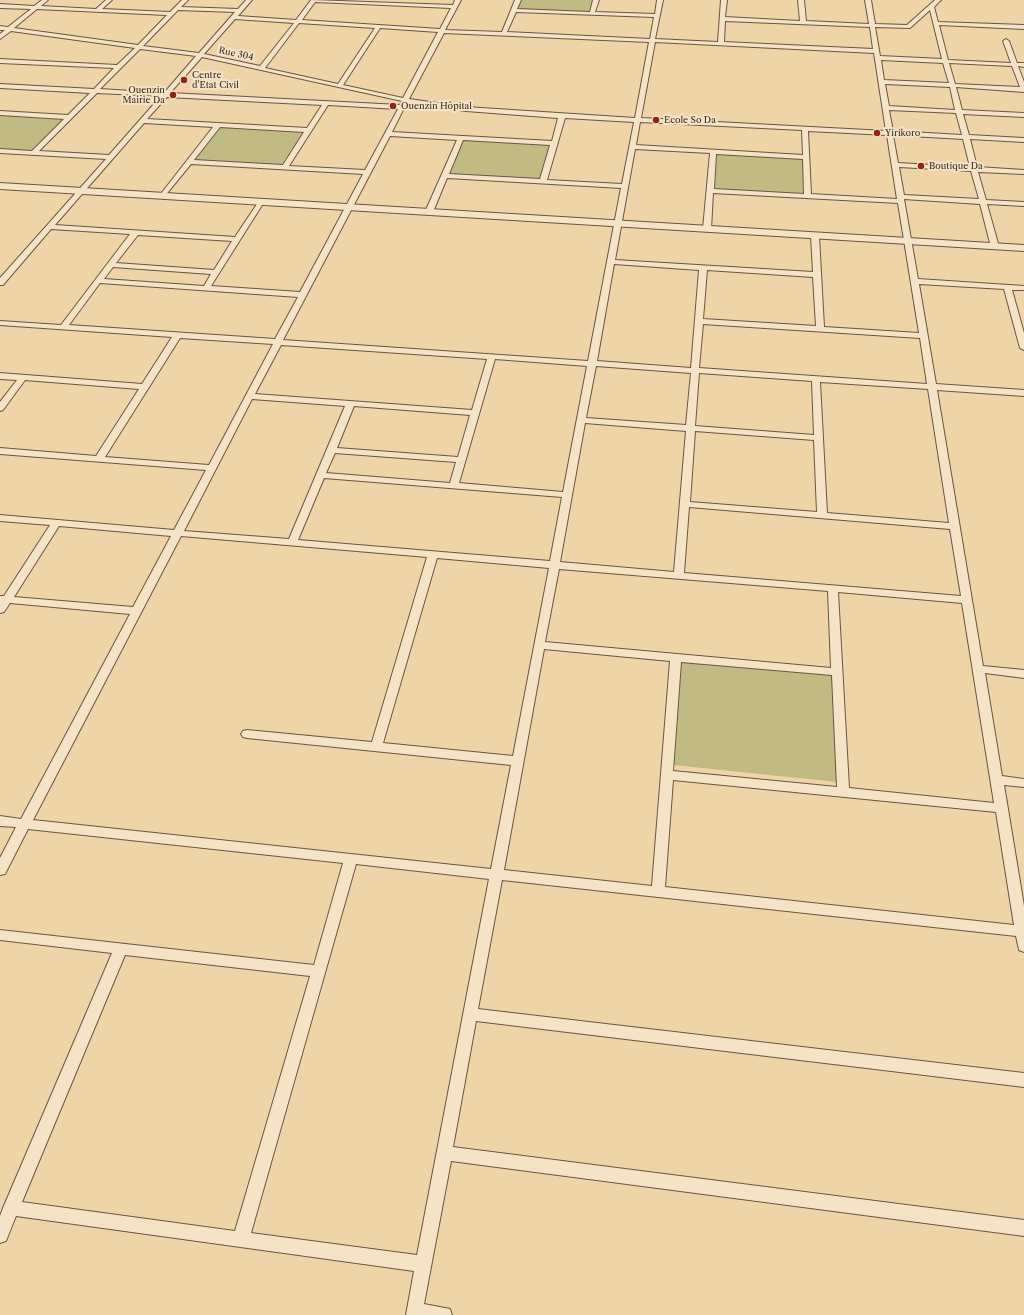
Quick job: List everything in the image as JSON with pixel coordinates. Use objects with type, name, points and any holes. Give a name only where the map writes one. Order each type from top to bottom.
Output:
[{"type":"street","points":[[0,37],[45,0]]},
{"type":"street","points":[[98,10],[109,0]]},
{"type":"street","points":[[34,153],[184,0]]},
{"type":"street","points":[[2,278],[49,227],[249,0]]},
{"type":"street","points":[[262,68],[314,0],[455,6]]},
{"type":"street","points":[[0,870],[458,0]]},
{"type":"street","points":[[504,34],[518,0]]},
{"type":"street","points":[[592,13],[596,0]]},
{"type":"street","points":[[444,1315],[414,1313],[660,0]]},
{"type":"street","points":[[721,44],[724,0]]},
{"type":"street","points":[[801,0],[802,22]]},
{"type":"street","points":[[868,0],[1024,946]]},
{"type":"street","points":[[723,19],[908,27],[938,0]]},
{"type":"street","points":[[0,6],[171,14]]},
{"type":"street","points":[[931,6],[995,247]]},
{"type":"street","points":[[176,8],[239,11]]},
{"type":"street","points":[[514,10],[657,16]]},
{"type":"street","points":[[234,17],[442,31],[876,51]]},
{"type":"street","points":[[935,23],[1024,27]]},
{"type":"street","points":[[340,84],[379,26]]},
{"type":"street","name":"Rue 304","points":[[0,28],[200,55],[340,84],[404,104],[562,116],[1024,140]]},
{"type":"street","points":[[882,82],[1024,89],[1006,41]]},
{"type":"street","points":[[878,58],[1024,65]]},
{"type":"street","points":[[0,61],[119,67]]},
{"type":"street","points":[[0,86],[326,103],[404,104]]},
{"type":"street","points":[[285,167],[326,103]]},
{"type":"street","points":[[886,108],[1024,115]]},
{"type":"street","points":[[0,113],[69,117]]},
{"type":"street","points":[[543,182],[562,116]]},
{"type":"street","points":[[142,121],[309,130]]},
{"type":"street","points":[[162,196],[218,125]]},
{"type":"street","points":[[805,129],[808,196]]},
{"type":"street","points":[[388,134],[554,143]]},
{"type":"street","points":[[429,212],[461,138]]},
{"type":"street","points":[[632,147],[806,157]]},
{"type":"street","points":[[0,151],[110,157]]},
{"type":"street","points":[[707,229],[713,152]]},
{"type":"street","points":[[189,162],[368,172]]},
{"type":"street","points":[[895,165],[1024,172]]},
{"type":"street","points":[[444,176],[625,186]]},
{"type":"street","points":[[0,187],[1024,248]]},
{"type":"street","points":[[710,191],[1024,204]]},
{"type":"street","points":[[206,288],[261,202]]},
{"type":"street","points":[[49,227],[238,239]]},
{"type":"street","points":[[63,327],[136,232]]},
{"type":"street","points":[[815,236],[820,329]]},
{"type":"street","points":[[611,262],[817,275]]},
{"type":"street","points":[[111,265],[217,272]]},
{"type":"street","points":[[678,575],[703,268]]},
{"type":"street","points":[[98,281],[303,295]]},
{"type":"street","points":[[914,281],[1024,288]]},
{"type":"street","points":[[1007,287],[1024,348]]},
{"type":"street","points":[[699,321],[923,336]]},
{"type":"street","points":[[0,323],[1024,393]]},
{"type":"street","points":[[99,459],[178,335]]},
{"type":"street","points":[[454,486],[492,357]]},
{"type":"street","points":[[0,376],[145,387]]},
{"type":"street","points":[[0,408],[24,378]]},
{"type":"street","points":[[816,379],[822,515]]},
{"type":"street","points":[[250,396],[475,412]]},
{"type":"street","points":[[292,543],[351,403]]},
{"type":"street","points":[[581,420],[819,438]]},
{"type":"street","points":[[331,450],[462,460]]},
{"type":"street","points":[[0,451],[212,468]]},
{"type":"street","points":[[321,475],[567,495]]},
{"type":"street","points":[[684,504],[955,526]]},
{"type":"street","points":[[0,518],[967,600]]},
{"type":"street","points":[[0,610],[3,599],[56,523]]},
{"type":"street","points":[[376,747],[433,555]]},
{"type":"street","points":[[833,588],[844,792]]},
{"type":"street","points":[[3,599],[136,611]]},
{"type":"street","points":[[539,645],[837,672]]},
{"type":"street","points":[[658,892],[676,657]]},
{"type":"street","points":[[978,670],[1024,674]]},
{"type":"street","points":[[247,734],[518,761]]},
{"type":"street","points":[[667,775],[1001,808]]},
{"type":"street","points":[[997,780],[1024,783]]},
{"type":"street","points":[[0,821],[1022,931]]},
{"type":"street","points":[[241,1239],[351,859]]},
{"type":"street","points":[[0,934],[319,971]]},
{"type":"street","points":[[0,1235],[121,949]]},
{"type":"street","points":[[470,1014],[1024,1080]]},
{"type":"street","points":[[444,1153],[1024,1228]]},
{"type":"street","points":[[12,1208],[424,1264]]},
{"type":"shaded area","points":[[521,0],[593,0],[589,12],[517,9]]},
{"type":"shaded area","points":[[0,114],[67,118],[33,151],[0,149]]},
{"type":"shaded area","points":[[221,126],[304,131],[282,165],[194,160]]},
{"type":"shaded area","points":[[464,139],[551,144],[540,179],[449,174]]},
{"type":"shaded area","points":[[716,153],[806,158],[807,194],[712,189]]},
{"type":"shaded area","points":[[682,660],[833,675],[837,782],[673,765]]},
{"type":"place","name":"Centre d'Etat Civil","points":[[184,80]]},
{"type":"place","name":"Ouenzin Mairie Da","points":[[173,95]]},
{"type":"place","name":"Ouenzin Hôpital","points":[[393,106]]},
{"type":"place","name":"Ecole So Da","points":[[656,120]]},
{"type":"place","name":"Yirikoro","points":[[877,133]]},
{"type":"place","name":"Boutique Da","points":[[921,166]]}]
